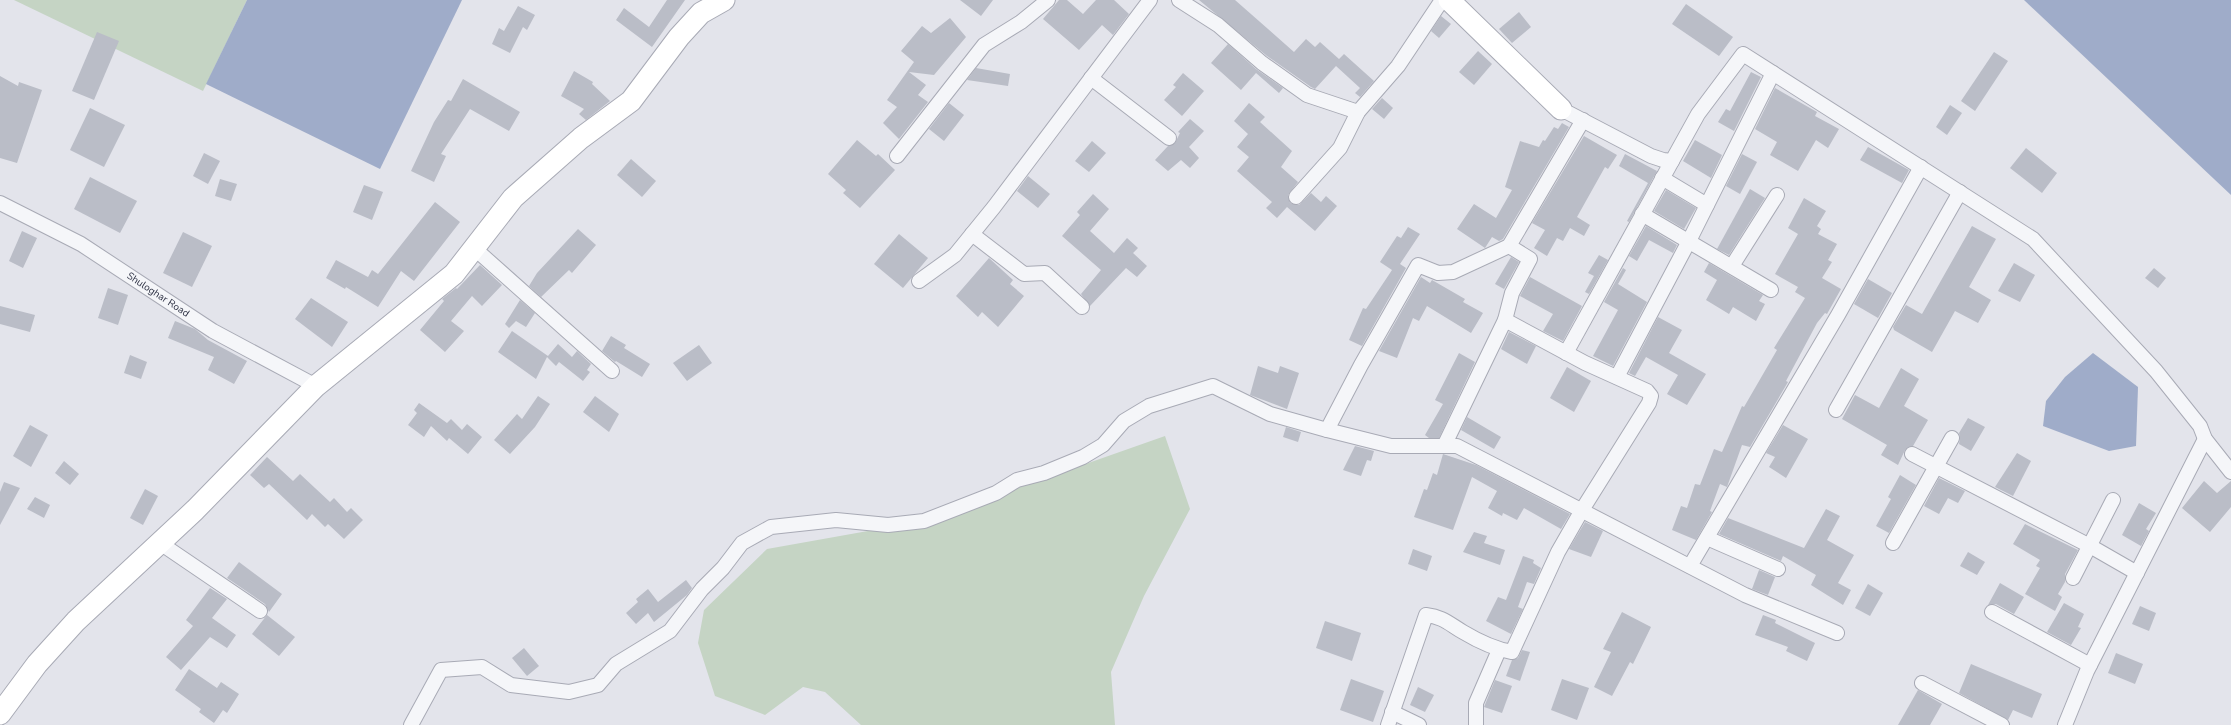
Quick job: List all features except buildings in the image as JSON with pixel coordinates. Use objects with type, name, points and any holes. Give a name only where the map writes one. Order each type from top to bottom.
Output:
[{"type":"main road","points":[[0,714],[37,664],[76,621],[195,510],[316,386],[454,274],[513,198],[581,138],[631,101],[701,13],[724,0]]},
{"type":"main road","points":[[1449,0],[1561,109]]},
{"type":"street","points":[[897,156],[984,45],[1021,22],[1048,0]]},
{"type":"street","points":[[919,281],[955,255],[1150,0]]},
{"type":"street","points":[[1179,0],[1218,26],[1262,63],[1307,95],[1358,112]]},
{"type":"street","points":[[1296,197],[1340,148],[1358,112],[1398,66],[1442,0]]},
{"type":"street","points":[[1566,353],[1698,114],[1743,54],[2033,239],[2156,371],[2200,426],[2205,439],[2231,472]]},
{"type":"street","points":[[1617,377],[1689,241],[1773,73]]},
{"type":"street","points":[[1091,78],[1169,138]]},
{"type":"street","points":[[1561,109],[1651,156],[1672,161]]},
{"type":"street","points":[[1327,430],[1360,365],[1418,265],[1438,273],[1453,272],[1509,246],[1583,120]]},
{"type":"street","points":[[1690,566],[1838,315],[1921,167]]},
{"type":"street","points":[[1662,178],[1707,205]]},
{"type":"street","points":[[1836,410],[1960,192]]},
{"type":"street","points":[[1732,266],[1777,195]]},
{"type":"street","name":"Shuloghar Road","points":[[0,203],[81,244],[213,330],[316,386]]},
{"type":"street","points":[[1642,214],[1771,290]]},
{"type":"street","points":[[972,234],[1024,274],[1045,273],[1082,307]]},
{"type":"street","points":[[1444,446],[1505,320],[1512,293],[1530,259],[1509,246]]},
{"type":"street","points":[[474,248],[612,371]]},
{"type":"street","points":[[1388,725],[1426,615],[1441,617],[1463,632],[1499,650],[1512,652],[1558,552],[1582,510],[1649,403],[1651,396],[1647,391],[1566,353],[1505,320]]},
{"type":"street","points":[[410,725],[441,670],[482,667],[511,685],[569,692],[598,685],[616,664],[670,631],[702,589],[723,568],[742,543],[771,527],[836,520],[888,525],[924,521],[996,492],[1017,480],[1044,473],[1083,457],[1103,445],[1124,421],[1149,406],[1213,386],[1270,414],[1327,430],[1392,446],[1456,446],[1745,595],[1837,633]]},
{"type":"street","points":[[1893,543],[1952,438]]},
{"type":"street","points":[[2065,725],[2090,665],[2205,439]]},
{"type":"street","points":[[1912,454],[2090,546],[2137,573]]},
{"type":"street","points":[[2073,578],[2113,500]]},
{"type":"street","points":[[1707,538],[1778,569]]},
{"type":"street","points":[[160,543],[260,611]]},
{"type":"street","points":[[1992,612],[2090,665]]},
{"type":"street","points":[[1476,725],[1476,703],[1499,650]]},
{"type":"street","points":[[1922,683],[2002,725]]},
{"type":"street","points":[[1392,712],[1419,725]]},
{"type":"green space","points":[[14,0],[247,0],[203,91]]},
{"type":"green space","points":[[1165,436],[1190,509],[1144,596],[1111,672],[1115,725],[861,725],[825,692],[803,687],[765,715],[715,696],[698,643],[704,610],[767,549],[924,521]]},
{"type":"water","points":[[247,0],[462,0],[380,169],[206,84]]},
{"type":"water","points":[[2024,0],[2231,0],[2231,195]]},
{"type":"water","points":[[2093,353],[2138,387],[2136,446],[2109,451],[2043,426],[2046,401],[2065,377]]}]
